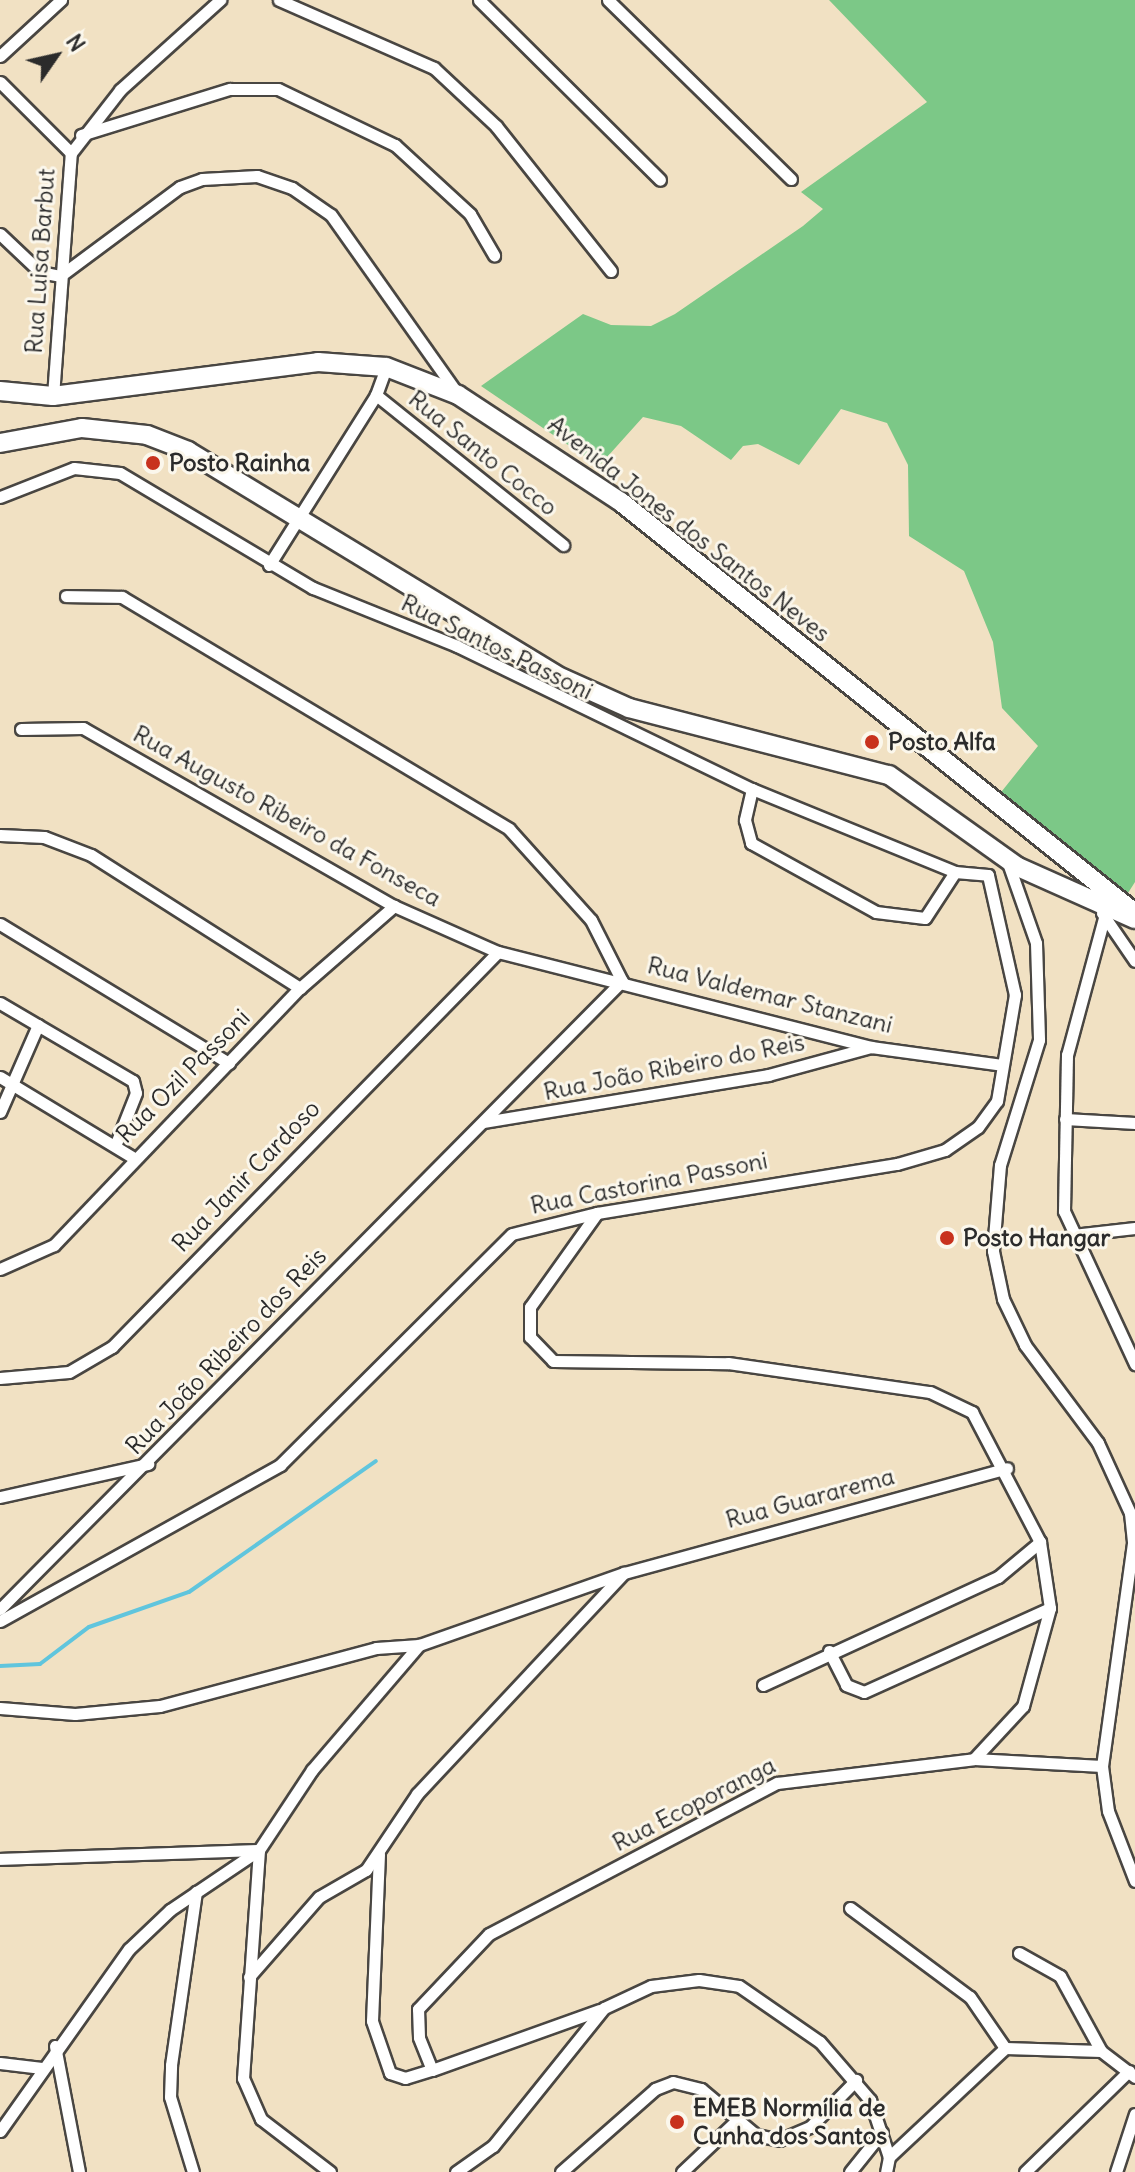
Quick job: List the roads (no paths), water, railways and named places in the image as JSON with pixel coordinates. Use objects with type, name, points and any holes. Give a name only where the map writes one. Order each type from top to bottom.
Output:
[{"type":"highway","name":"Avenida Jones dos Santos Neves","points":[[0,391],[53,396],[318,362],[386,367],[458,395],[621,502],[1135,913]]},
{"type":"highway","points":[[0,443],[82,428],[147,435],[188,451],[562,678],[629,708],[889,775],[1001,857],[1102,912],[1135,919]]},
{"type":"highway","points":[[1041,880],[1055,875],[1065,858]]},
{"type":"street","points":[[0,56],[61,0]]},
{"type":"street","name":"Rua Luisa Barbut","points":[[53,396],[71,153],[81,135],[220,0]]},
{"type":"street","points":[[279,0],[434,68],[496,126],[611,271]]},
{"type":"street","points":[[479,0],[660,180]]},
{"type":"street","points":[[608,0],[791,179]]},
{"type":"street","points":[[0,82],[71,153]]},
{"type":"street","points":[[81,135],[230,89],[278,89],[395,145],[470,214],[494,255]]},
{"type":"street","points":[[0,234],[40,272],[60,276],[180,187],[227,174],[257,176],[331,215],[458,395]]},
{"type":"street","points":[[269,565],[297,516],[376,395],[386,367]]},
{"type":"street","name":"Rua Santo Cocco","points":[[376,395],[563,545]]},
{"type":"street","name":"Rua Santos Passoni","points":[[0,497],[53,473],[93,465],[120,473],[269,565],[457,646],[752,789],[955,872],[988,875]]},
{"type":"street","points":[[66,596],[122,597],[509,829],[591,920],[622,981]]},
{"type":"street","name":"Rua Augusto Ribeiro da Fonseca","points":[[21,729],[83,728],[394,906],[498,952],[622,981]]},
{"type":"street","points":[[752,789],[745,820],[751,843],[876,912],[925,918],[955,872]]},
{"type":"street","points":[[0,835],[44,837],[91,855],[300,988]]},
{"type":"street","points":[[988,875],[1001,857]]},
{"type":"street","points":[[1001,857],[1036,943],[1039,1040],[1000,1165],[993,1251],[1003,1299],[1025,1345],[1098,1443],[1130,1513],[1133,1543],[1102,1766],[1108,1811],[1135,1881]]},
{"type":"street","name":"Rua Castorina Passoni","points":[[0,1621],[280,1465],[502,1241],[534,1224],[945,1150],[989,1116],[1015,995],[988,875]]},
{"type":"street","name":"Rua Ozil Passoni","points":[[0,1269],[54,1245],[132,1157],[229,1063],[300,988],[394,906]]},
{"type":"street","points":[[1102,912],[1135,961]]},
{"type":"street","points":[[1102,912],[1074,1012],[1065,1119],[1064,1211],[1135,1364]]},
{"type":"street","points":[[0,924],[229,1063]]},
{"type":"street","name":"Rua Janir Cardoso","points":[[0,1378],[69,1372],[112,1347],[498,952]]},
{"type":"street","name":"Rua Valdemar Stanzani","points":[[622,981],[871,1047],[1002,1065]]},
{"type":"street","name":"Rua João Ribeiro dos Reis","points":[[0,1609],[148,1464],[622,981]]},
{"type":"street","points":[[0,1003],[133,1081],[136,1093],[115,1146]]},
{"type":"street","points":[[0,1112],[38,1025]]},
{"type":"street","name":"Rua João Ribeiro do Reis","points":[[483,1122],[753,1078],[871,1047]]},
{"type":"street","points":[[0,1077],[132,1157]]},
{"type":"street","points":[[1065,1119],[1135,1123]]},
{"type":"street","points":[[597,1213],[530,1307],[530,1337],[553,1361],[728,1363],[930,1392],[972,1412],[1007,1468],[1040,1542],[1050,1608],[1023,1706],[974,1759]]},
{"type":"street","points":[[1073,1235],[1135,1228]]},
{"type":"street","points":[[0,1497],[148,1464]]},
{"type":"street","name":"Rua Guararema","points":[[419,1645],[624,1573],[1007,1468]]},
{"type":"street","points":[[763,1685],[829,1651],[998,1577],[1040,1542]]},
{"type":"street","points":[[248,1979],[319,1897],[379,1854],[417,1794],[624,1573]]},
{"type":"street","points":[[829,1651],[846,1685],[864,1692],[1050,1608]]},
{"type":"street","points":[[0,1708],[75,1714],[160,1706],[376,1648],[419,1645]]},
{"type":"street","points":[[0,2131],[55,2045],[129,1949],[196,1892],[259,1850],[312,1770],[419,1645]]},
{"type":"street","name":"Rua Ecoporanga","points":[[432,2070],[418,2009],[464,1956],[515,1916],[784,1780],[974,1759],[1102,1766]]},
{"type":"street","points":[[0,1859],[259,1850]]},
{"type":"street","points":[[259,1850],[242,2020],[249,2100],[275,2133],[330,2172]]},
{"type":"street","points":[[379,1854],[375,2042],[397,2077],[432,2070],[604,2008],[651,1986],[699,1980],[739,1986],[820,2042],[856,2080],[882,2132],[889,2157],[886,2172]]},
{"type":"street","points":[[193,2172],[170,2097],[196,1892]]},
{"type":"street","points":[[850,1908],[970,1997],[1005,2048]]},
{"type":"street","points":[[1019,1953],[1060,1976],[1101,2051],[1132,2074],[1025,2172]]},
{"type":"street","points":[[456,2172],[493,2146],[604,2008]]},
{"type":"street","points":[[55,2045],[79,2172]]},
{"type":"street","points":[[889,2157],[1005,2048],[1101,2051]]},
{"type":"street","points":[[0,2063],[42,2068]]},
{"type":"street","points":[[561,2172],[655,2089],[673,2082],[701,2089],[734,2123],[756,2135],[798,2137],[856,2080]]},
{"type":"street","points":[[1116,2172],[1135,2114]]},
{"type":"street","points":[[682,2172],[734,2123]]},
{"type":"street","points":[[850,2172],[882,2132]]},
{"type":"waterway","points":[[0,1666],[40,1664],[89,1627],[189,1592],[376,1461]]},
{"type":"place","name":"Posto Rainha","points":[[153,463]]},
{"type":"place","name":"Posto Alfa","points":[[872,742]]},
{"type":"place","name":"Posto Hangar","points":[[947,1238]]},
{"type":"place","name":"EMEB Normília de Cunha dos Santos","points":[[677,2122]]}]
